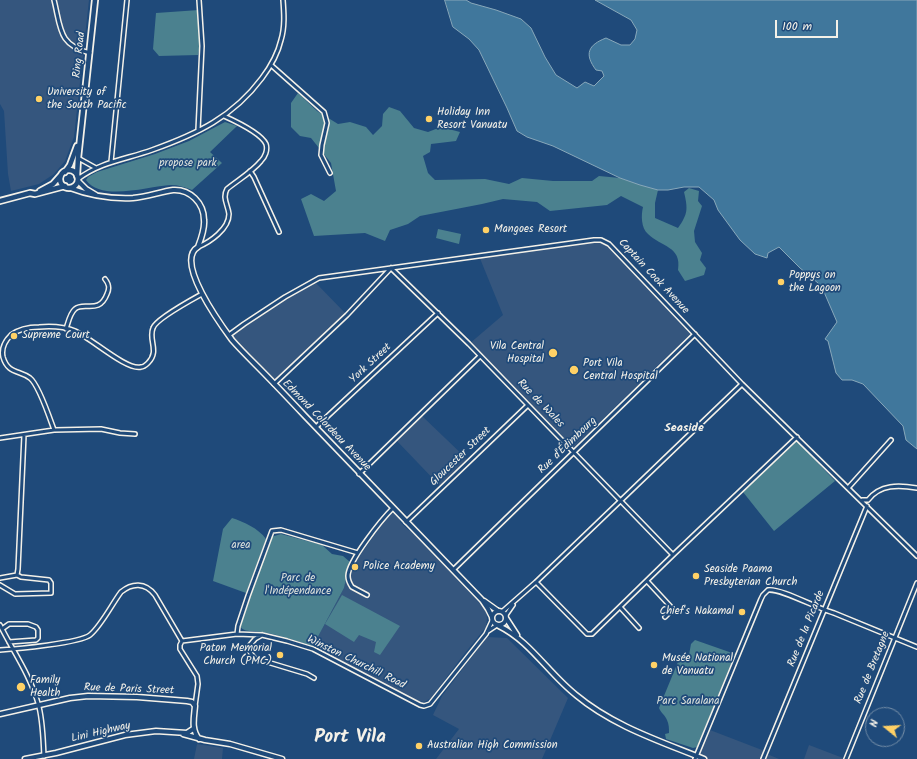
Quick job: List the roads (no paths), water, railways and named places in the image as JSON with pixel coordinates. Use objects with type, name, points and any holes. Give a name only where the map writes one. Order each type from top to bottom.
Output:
[{"type":"main road","name":"Ring Road","points":[[78,179],[77,168],[95,0]]},
{"type":"main road","name":"Ring Road","points":[[35,194],[53,184],[63,173],[73,159],[81,135]]},
{"type":"main road","points":[[72,171],[78,179],[75,186],[70,188],[61,183],[63,173],[72,171]]},
{"type":"main road","name":"Ring Road","points":[[0,201],[65,186]]},
{"type":"street","points":[[54,0],[60,29],[64,38],[72,48],[90,53]]},
{"type":"street","points":[[111,162],[128,0]]},
{"type":"street","points":[[198,130],[202,46],[199,0]]},
{"type":"street","points":[[100,197],[86,189],[78,179],[96,168],[151,150],[198,130],[224,116],[246,98],[271,65],[279,48],[282,38],[284,14],[283,0]]},
{"type":"street","points":[[271,65],[324,112],[327,123],[321,155],[330,174]]},
{"type":"street","points":[[198,247],[212,240],[225,225],[229,215],[225,193],[227,189],[261,161],[267,150],[266,144],[255,134],[237,122],[224,116]]},
{"type":"street","points":[[78,158],[96,168]]},
{"type":"street","points":[[250,171],[279,232]]},
{"type":"street","points":[[70,188],[85,194],[100,197],[135,198],[175,190],[185,192],[193,196],[201,207],[205,222],[198,247]]},
{"type":"street","name":"Captain Cook Avenue","points":[[229,335],[285,298],[319,278],[601,240],[609,244],[742,384],[917,556]]},
{"type":"street","name":"Edmond Colordeau Avenue","points":[[198,247],[194,249],[191,266],[195,280],[202,294],[229,335],[359,474],[482,600]]},
{"type":"street","points":[[274,384],[347,315],[391,268]]},
{"type":"street","name":"Rue de Wales","points":[[391,268],[438,313],[672,555]]},
{"type":"street","points":[[66,329],[73,311],[76,308],[81,306],[94,307],[106,298],[109,288],[106,279]]},
{"type":"street","points":[[54,430],[33,382],[30,378],[8,367],[2,355],[3,346],[9,337],[18,331],[46,326],[66,329],[87,337],[126,364],[140,368],[146,365],[153,355],[154,344],[152,331],[154,325],[202,294]]},
{"type":"street","name":"York Street","points":[[316,427],[438,313]]},
{"type":"street","name":"Rue d'Édimbourg","points":[[453,570],[695,334]]},
{"type":"street","points":[[359,474],[480,356]]},
{"type":"street","points":[[488,631],[498,625],[502,625],[505,615],[515,602],[742,384]]},
{"type":"street","name":"Gloucester Street","points":[[406,522],[528,405]]},
{"type":"street","points":[[0,438],[54,430],[101,429],[135,434]]},
{"type":"street","points":[[16,575],[19,562],[24,435]]},
{"type":"street","points":[[536,582],[587,634],[592,634],[672,555],[797,437]]},
{"type":"street","points":[[848,488],[891,440]]},
{"type":"street","points":[[861,500],[868,500],[873,494],[885,487],[917,488]]},
{"type":"street","name":"Rue de la Picarde","points":[[763,759],[867,506]]},
{"type":"street","points":[[367,595],[352,587],[348,576],[350,568],[372,532],[393,508]]},
{"type":"street","points":[[237,634],[238,626],[248,596],[272,531],[281,530],[358,553]]},
{"type":"street","points":[[0,578],[16,575],[21,577],[49,580],[51,583],[51,593],[15,594],[1,586],[0,591]]},
{"type":"street","points":[[647,581],[671,607],[671,612],[665,617]]},
{"type":"street","name":"Rue de Bretagne","points":[[846,759],[917,583]]},
{"type":"street","points":[[0,650],[87,637],[95,630],[121,592],[128,587],[135,585],[144,586],[152,592],[182,641],[180,649],[197,676],[198,681],[194,704],[193,729],[199,739]]},
{"type":"street","points":[[695,757],[761,599],[766,591],[771,589],[777,590],[917,647]]},
{"type":"street","points":[[482,600],[505,615],[519,639]]},
{"type":"street","points":[[482,600],[492,619],[498,625],[508,630],[519,639],[575,695],[602,715],[632,730],[695,757],[704,759]]},
{"type":"street","points":[[620,607],[639,628]]},
{"type":"street","points":[[488,631],[495,612],[498,611]]},
{"type":"street","points":[[9,642],[36,640],[38,638],[38,630],[36,627],[24,624],[9,624],[1,627],[9,642],[27,674],[39,705],[44,756]]},
{"type":"street","name":"Winston Churchill Road","points":[[182,641],[237,634],[262,636],[287,641],[313,649],[424,706],[430,704],[488,631]]},
{"type":"street","points":[[262,636],[255,639],[250,645],[250,652],[254,658],[314,678]]},
{"type":"street","points":[[194,697],[197,692]]},
{"type":"street","name":"Rue de Paris Street","points":[[0,714],[70,698],[88,696],[137,697],[187,701],[194,704]]},
{"type":"street","name":"Rue de Paris Street","points":[[187,701],[194,697]]},
{"type":"street","name":"Lini Highway","points":[[181,733],[186,733],[193,729]]},
{"type":"street","name":"Lini Highway","points":[[26,759],[44,756],[125,735],[156,731],[173,731],[199,739],[230,744],[282,759]]},
{"type":"place","name":"University of the South Pacific","points":[[39,99]]},
{"type":"place","name":"Holiday Inn Resort Vanuatu","points":[[429,119]]},
{"type":"place","name":"Mangoes Resort","points":[[486,230]]},
{"type":"place","name":"Poppys on the Lagoon","points":[[781,282]]},
{"type":"place","name":"Supreme Court","points":[[14,336]]},
{"type":"place","name":"Vila Central Hospital","points":[[553,353]]},
{"type":"place","name":"Port Vila Central Hospital","points":[[574,370]]},
{"type":"place","name":"Police Academy","points":[[355,567]]},
{"type":"place","name":"Seaside Paama Presbyterian Church","points":[[696,576]]},
{"type":"place","name":"Chief's Nakamal","points":[[742,612]]},
{"type":"place","name":"Paton Memorial Church (PMC)","points":[[280,655]]},
{"type":"place","name":"Musée National de Vanuatu","points":[[654,665]]},
{"type":"place","name":"Family Health","points":[[21,687]]},
{"type":"place","name":"Australian High Commission","points":[[419,746]]},
{"type":"district","name":"Seaside","points":[[684,429]]},
{"type":"district","name":"Port Vila","points":[[350,739]]},
{"type":"park label","name":"propose park","points":[[188,164]]},
{"type":"park label","name":"area","points":[[241,546]]},
{"type":"park label","name":"Parc de l'Indépendance","points":[[298,585]]},
{"type":"park label","name":"Parc Saralana","points":[[688,702]]}]
